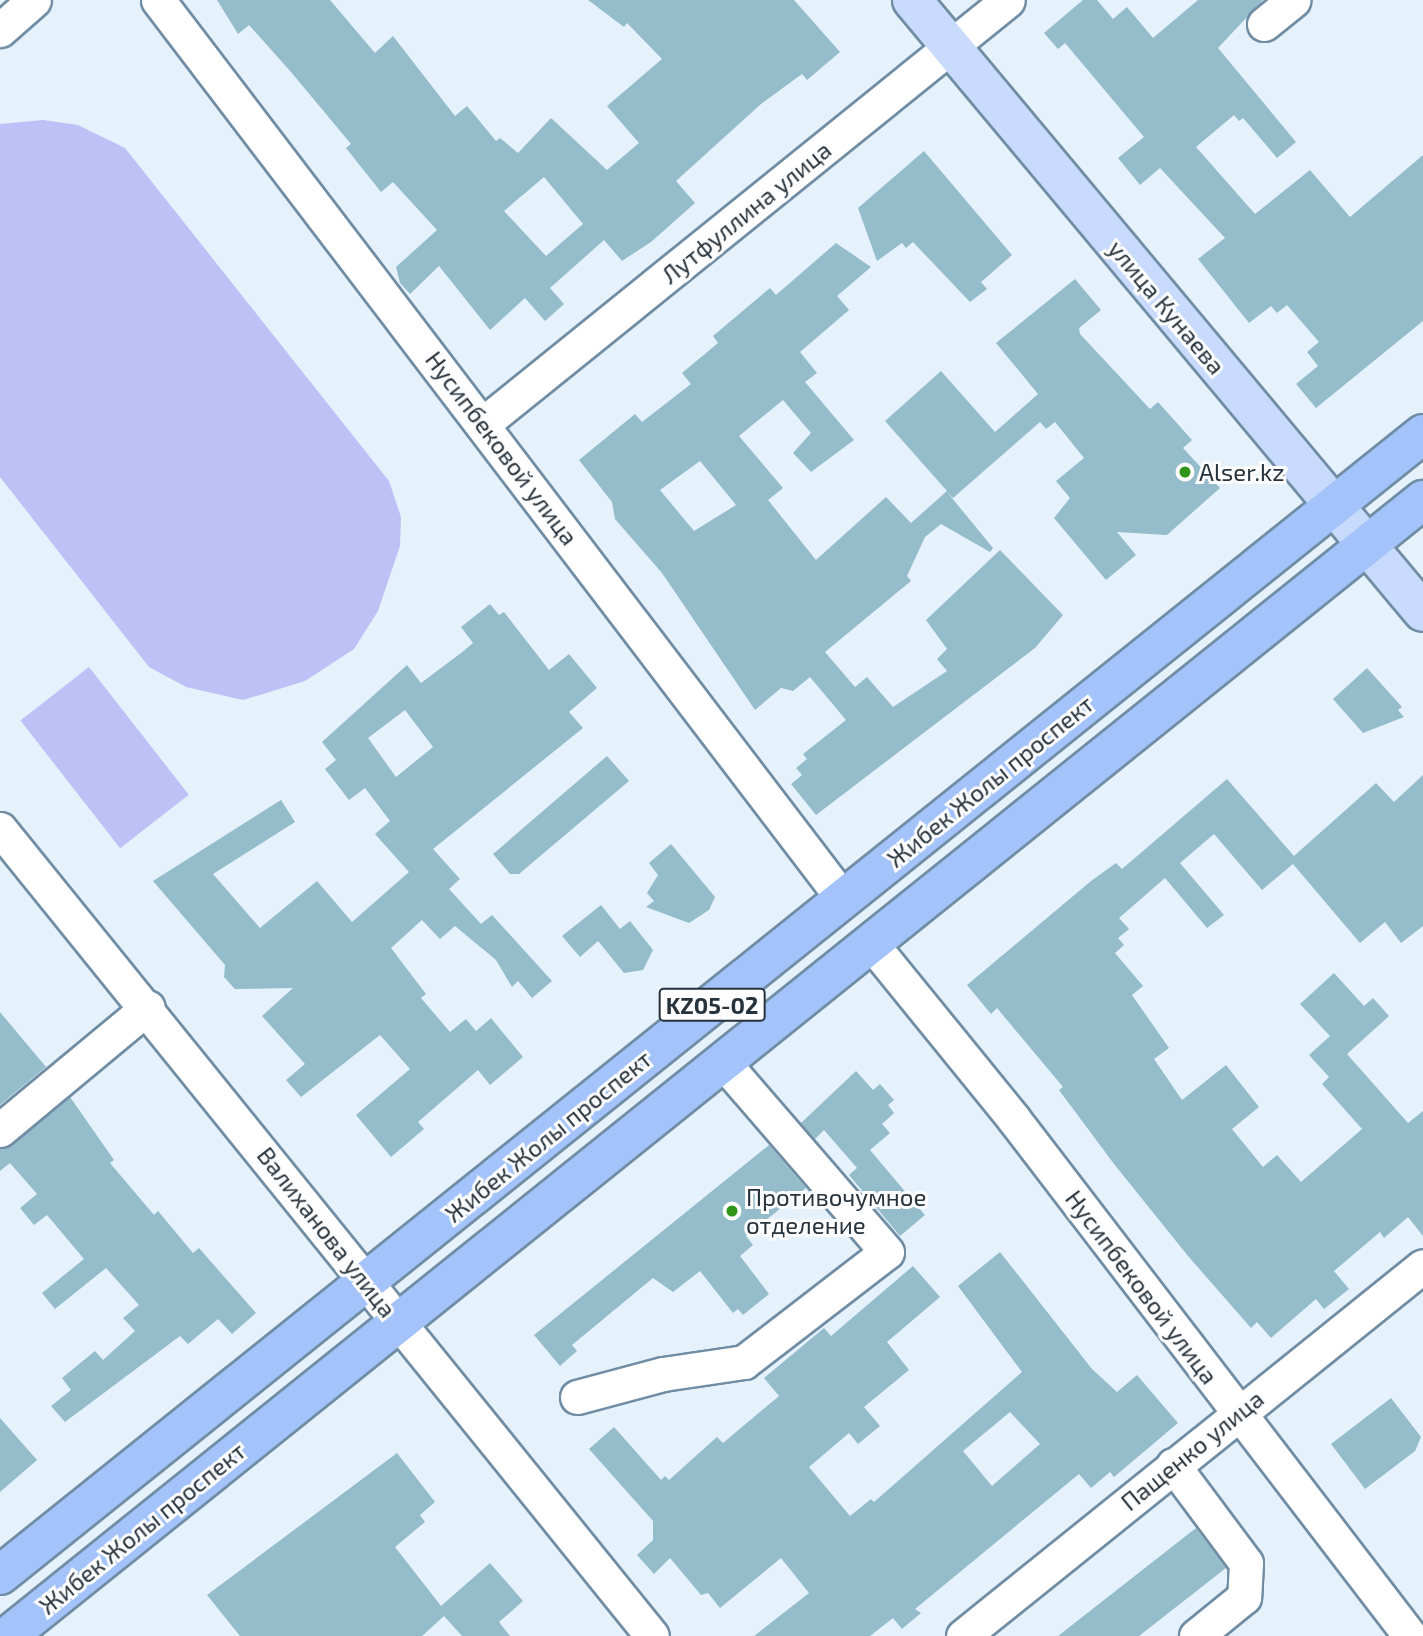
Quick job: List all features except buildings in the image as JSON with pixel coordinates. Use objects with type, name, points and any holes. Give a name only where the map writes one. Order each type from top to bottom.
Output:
[{"type":"highway","name":"Жибек Жолы проспект","points":[[0,1575],[1423,434]]},
{"type":"highway","name":"Жибек Жолы проспект","points":[[8,1636],[1423,500]]},
{"type":"main road","name":"улица Кунаева","points":[[912,0],[1332,508],[1423,612]]},
{"type":"street","points":[[0,30],[34,0]]},
{"type":"street","name":"Нусипбековой улица","points":[[158,0],[484,424],[843,899]]},
{"type":"street","name":"Лутфуллина улица","points":[[484,424],[1008,0]]},
{"type":"street","points":[[1264,24],[1294,0]]},
{"type":"street","name":"Валиханова улица","points":[[0,829],[148,1007],[652,1636]]},
{"type":"street","name":"Нусипбековой улица","points":[[870,942],[1239,1412],[1410,1636]]},
{"type":"street","points":[[0,1130],[148,1007]]},
{"type":"street","points":[[577,1396],[663,1374],[744,1362],[887,1252],[723,1061]]},
{"type":"street","name":"Пащенко улица","points":[[963,1636],[1423,1265]]},
{"type":"street","points":[[1173,1465],[1246,1563],[1244,1597],[1196,1636]]},
{"type":"shaded area","points":[[43,120],[78,125],[125,148],[389,481],[401,517],[400,546],[378,611],[354,649],[305,681],[243,700],[186,687],[149,667],[0,477],[0,124]]},
{"type":"shaded area","points":[[89,667],[189,795],[120,848],[20,721]]},
{"type":"place","name":"Alser.kz","points":[[1185,472]]},
{"type":"place","name":"Противочумное отделение","points":[[732,1211]]}]
